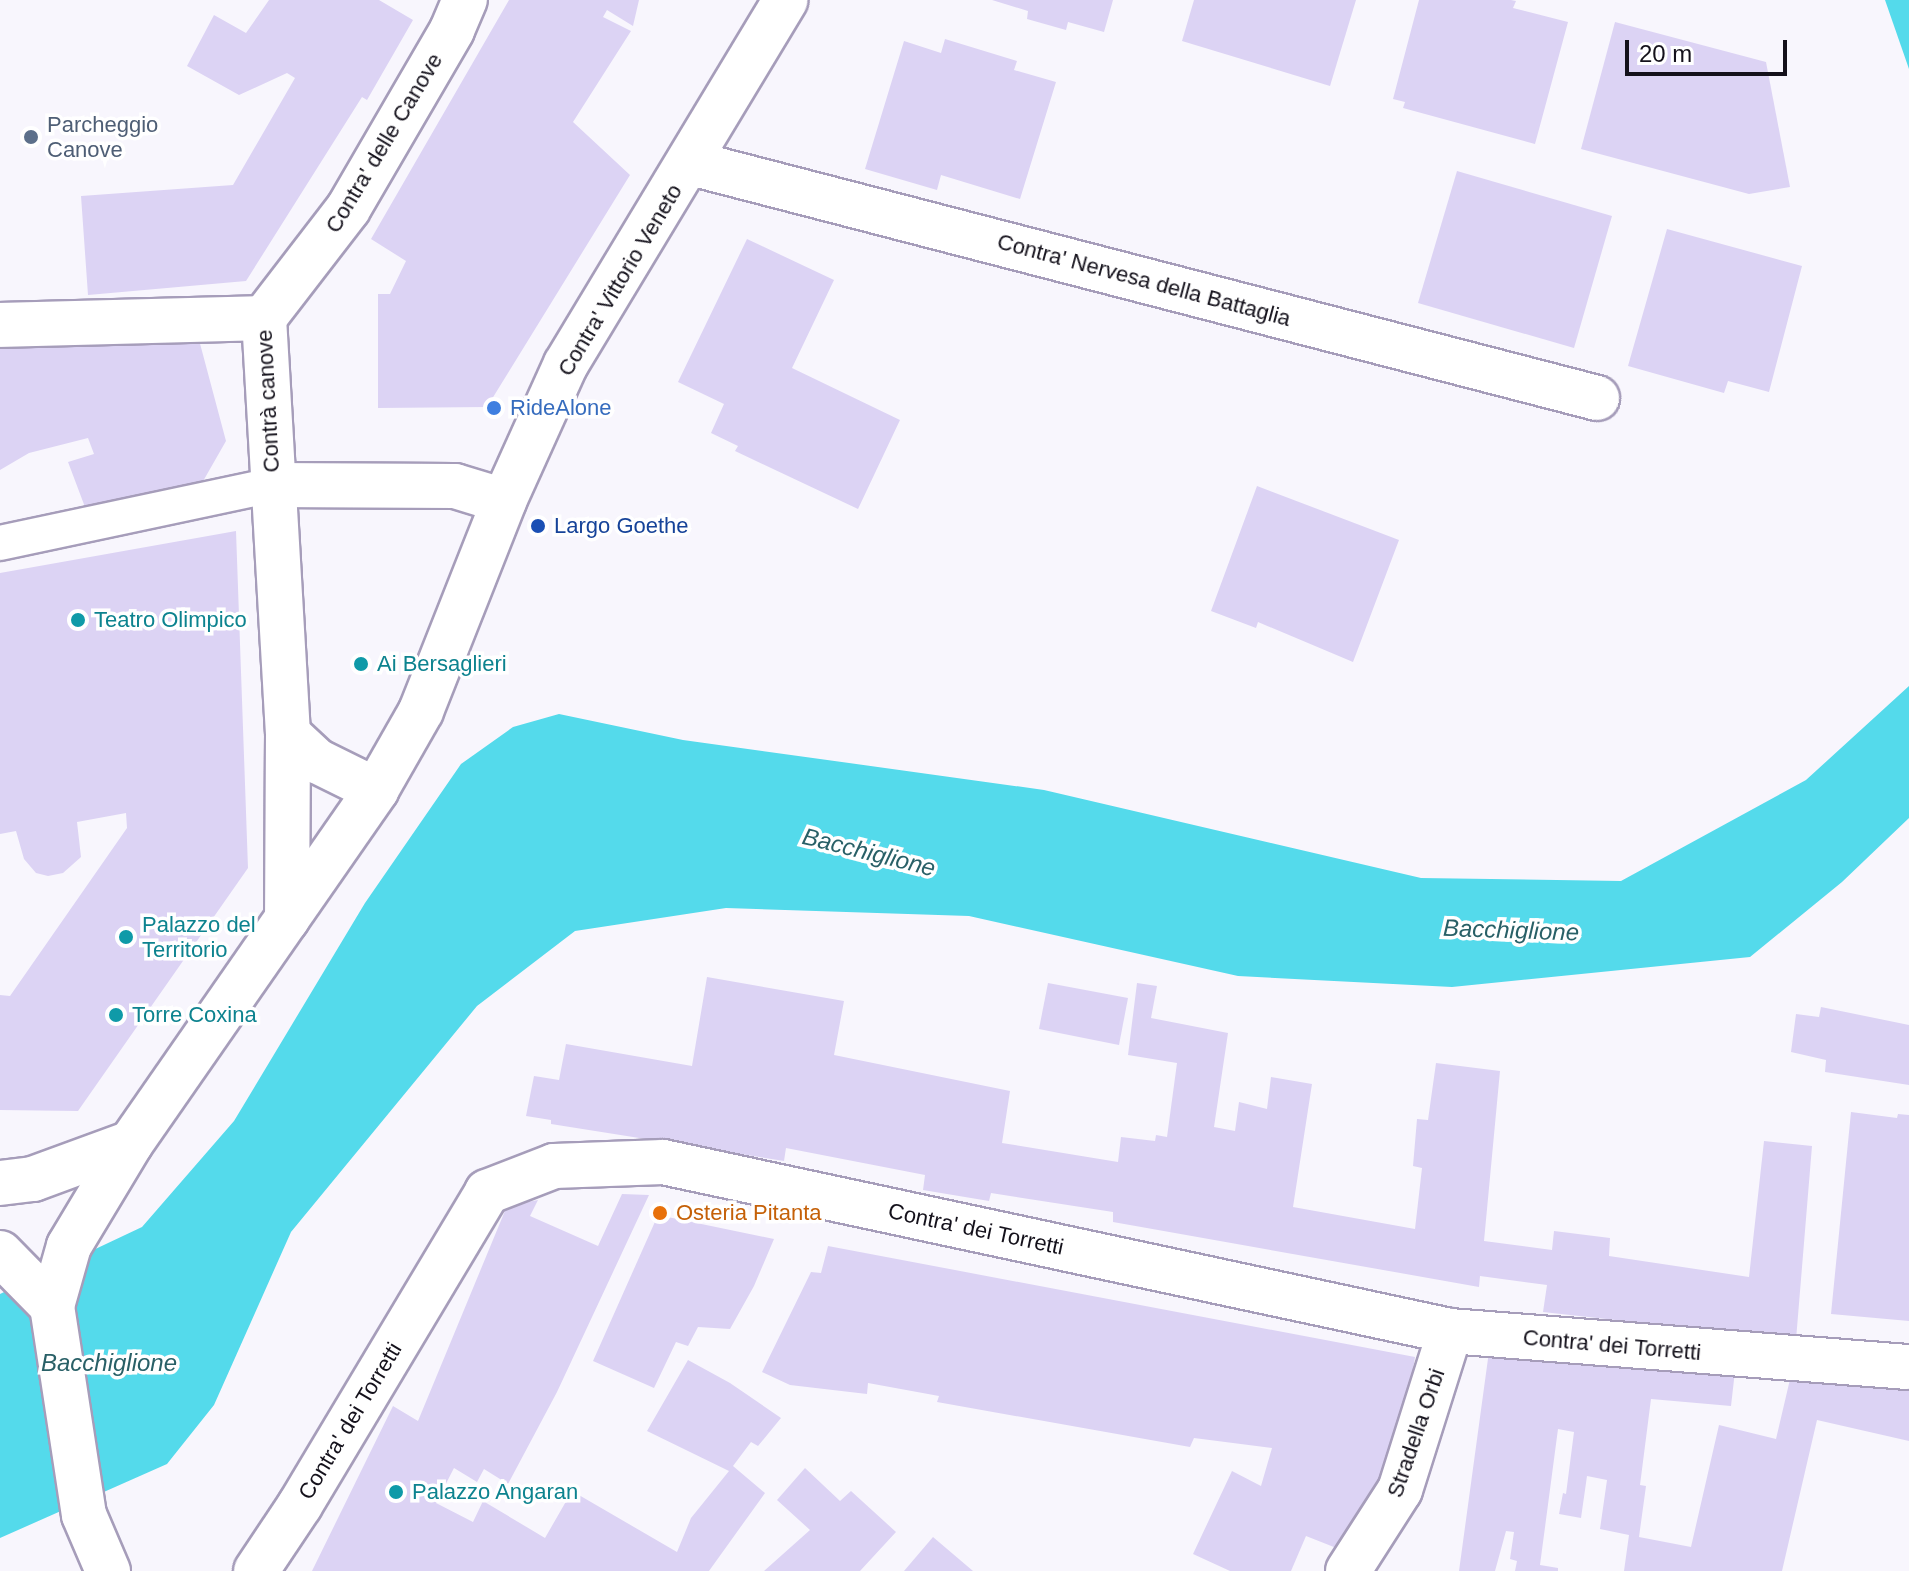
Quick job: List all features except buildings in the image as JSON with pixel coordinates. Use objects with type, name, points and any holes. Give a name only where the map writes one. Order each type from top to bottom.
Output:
[{"type":"street","name":"Contra' delle Canove","points":[[264,318],[348,209],[452,30],[465,0]]},
{"type":"street","name":"Contra' Vittorio Veneto","points":[[52,1306],[69,1246],[131,1143],[376,790],[421,711],[504,501],[566,364],[691,163],[786,0]]},
{"type":"street","name":"Contra' Nervesa della Battaglia","points":[[691,163],[1597,398]]},
{"type":"street","points":[[0,325],[264,318]]},
{"type":"street","name":"Contrà canove","points":[[264,318],[288,734],[287,919]]},
{"type":"street","points":[[0,543],[272,485],[455,486],[504,501]]},
{"type":"street","points":[[288,734],[317,761],[376,790]]},
{"type":"street","points":[[17,1181],[131,1143]]},
{"type":"street","name":"Contra' dei Torretti","points":[[256,1571],[300,1505],[487,1192],[554,1166],[663,1162],[1450,1331],[1909,1367]]},
{"type":"street","points":[[1,1254],[52,1306],[84,1515],[80,1571]]},
{"type":"street","name":"Stradella Orbi","points":[[1348,1571],[1400,1490],[1450,1331]]},
{"type":"street","points":[[84,1515],[108,1571]]},
{"type":"water","points":[[1885,0],[1909,0],[1909,69]]},
{"type":"water","name":"Bacchiglione","points":[[1909,686],[1909,818],[1842,882],[1750,957],[1452,987],[1238,976],[969,916],[726,908],[575,931],[477,1006],[291,1232],[214,1405],[167,1464],[0,1538],[0,1294],[142,1227],[234,1121],[365,903],[461,764],[513,727],[559,714],[683,740],[1044,790],[1421,878],[1621,881],[1806,780]]},
{"type":"place","name":"Parcheggio Canove","points":[[31,137]]},
{"type":"place","name":"RideAlone","points":[[494,408]]},
{"type":"place","name":"Largo Goethe","points":[[538,526]]},
{"type":"place","name":"Teatro Olimpico","points":[[78,620]]},
{"type":"place","name":"Ai Bersaglieri","points":[[361,664]]},
{"type":"place","name":"Palazzo del Territorio","points":[[126,937]]},
{"type":"place","name":"Torre Coxina","points":[[116,1015]]},
{"type":"place","name":"Osteria Pitanta","points":[[660,1213]]},
{"type":"place","name":"Palazzo Angaran","points":[[396,1492]]}]
